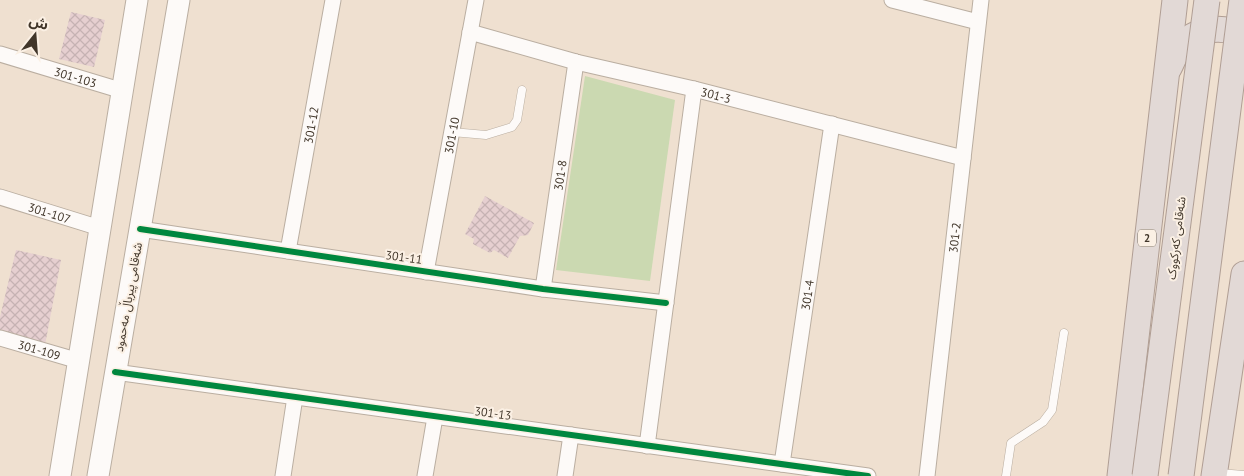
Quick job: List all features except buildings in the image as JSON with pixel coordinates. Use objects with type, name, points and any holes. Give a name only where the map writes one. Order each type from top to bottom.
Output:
[{"type":"highway","name":"2","points":[[1120,476],[1175,0]]},
{"type":"highway","name":"شەقامی کەرکووک","points":[[1145,476],[1207,0]]},
{"type":"highway","points":[[1181,476],[1242,0]]},
{"type":"highway","points":[[1164,95],[1168,70],[1186,40],[1203,31],[1213,29],[1232,32],[1244,38]]},
{"type":"highway","points":[[1214,474],[1244,274]]},
{"type":"main road","points":[[60,476],[137,0]]},
{"type":"main road","name":"شەقامی پیرباڵ مەحمود","points":[[98,476],[179,0]]},
{"type":"street","name":"301-12","points":[[288,252],[333,0]]},
{"type":"street","name":"301-10","points":[[426,272],[476,0]]},
{"type":"street","points":[[892,0],[978,22]]},
{"type":"street","name":"301-2","points":[[927,476],[982,0]]},
{"type":"street","name":"301-3","points":[[470,32],[576,62],[694,89],[963,158]]},
{"type":"street","name":"301-103","points":[[0,54],[123,91]]},
{"type":"street","name":"301-8","points":[[543,289],[576,62]]},
{"type":"street","points":[[647,446],[694,89]]},
{"type":"street","name":"301-4","points":[[782,464],[832,124]]},
{"type":"street","name":"301-107","points":[[0,198],[100,228]]},
{"type":"street","name":"301-11","points":[[140,229],[543,289],[666,303]]},
{"type":"street","name":"301-109","points":[[0,338],[79,361]]},
{"type":"street","name":"301-13","points":[[115,372],[868,476]]},
{"type":"street","points":[[283,476],[295,398]]},
{"type":"street","points":[[425,476],[434,417]]},
{"type":"street","points":[[565,476],[571,435]]},
{"type":"lane","points":[[452,132],[486,135],[512,127],[516,120],[522,90]]},
{"type":"lane","points":[[1006,476],[1011,443],[1043,422],[1052,410],[1064,333]]},
{"type":"lane","points":[[1214,474],[1244,475]]},
{"type":"green space","points":[[585,76],[675,100],[650,281],[556,270]]},
{"type":"cycle path","points":[[140,229],[543,289],[666,303]]},
{"type":"cycle path","points":[[115,372],[868,476]]}]
